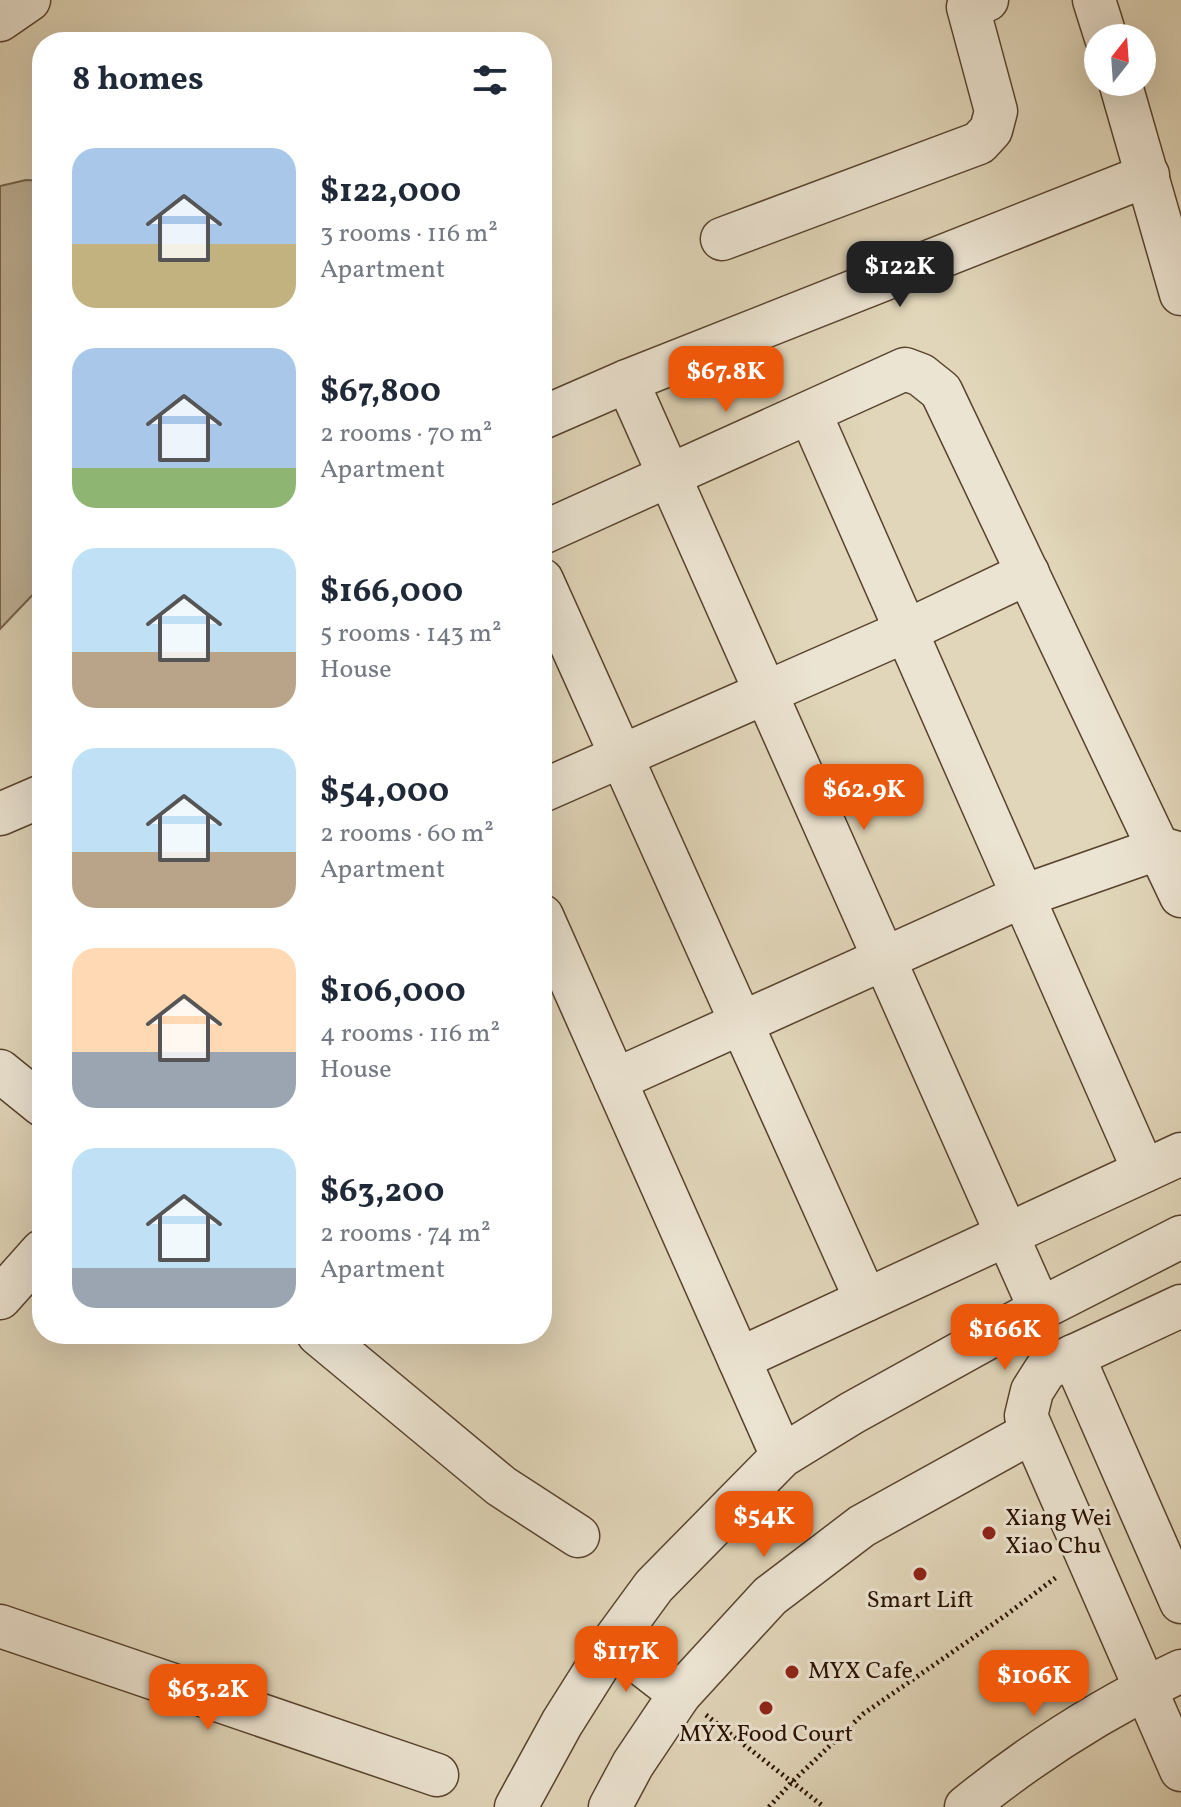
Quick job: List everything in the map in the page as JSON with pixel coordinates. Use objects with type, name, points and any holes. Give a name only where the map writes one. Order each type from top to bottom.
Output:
[{"type":"street","points":[[0,20],[29,0]]},
{"type":"street","points":[[722,239],[979,143],[991,130],[996,111],[968,7],[987,0]]},
{"type":"street","points":[[1094,0],[1102,24]]},
{"type":"street","points":[[1124,96],[1181,294]]},
{"type":"street","points":[[552,414],[627,381],[1148,175]]},
{"type":"street","points":[[552,529],[905,369],[921,375],[941,391],[1028,573],[1170,851],[1181,896]]},
{"type":"street","points":[[627,381],[1040,1309]]},
{"type":"street","points":[[739,1359],[1163,1162],[1023,896],[810,413]]},
{"type":"street","points":[[552,787],[906,631],[1028,573]]},
{"type":"street","points":[[552,602],[866,1300]]},
{"type":"street","points":[[0,814],[32,800]]},
{"type":"street","points":[[615,1080],[1023,896],[1170,851]]},
{"type":"street","points":[[552,938],[782,1456]]},
{"type":"street","points":[[0,1071],[32,1097]]},
{"type":"street","points":[[516,1807],[562,1723],[613,1642],[654,1586],[782,1456],[852,1413],[1040,1309],[1181,1237]]},
{"type":"street","points":[[0,1298],[32,1262]]},
{"type":"street","points":[[1181,1306],[1046,1369],[1032,1391],[1026,1416],[1087,1553],[1163,1680],[1181,1770]]},
{"type":"street","points":[[330,1344],[501,1486],[578,1536]]},
{"type":"street","points":[[1073,1356],[1181,1602]]},
{"type":"street","points":[[610,1807],[633,1764],[680,1694],[770,1596],[862,1526],[1032,1432]]},
{"type":"street","points":[[0,1626],[437,1775]]},
{"type":"street","points":[[613,1642],[680,1694]]},
{"type":"street","points":[[966,1807],[1023,1763],[1163,1680]]},
{"type":"path","points":[[769,1807],[863,1714],[1006,1615],[1087,1553]]},
{"type":"path","points":[[680,1694],[824,1807]]},
{"type":"shaded area","points":[[32,180],[32,595],[0,629],[0,186]]},
{"type":"place","name":"Xiang Wei Xiao Chu","points":[[989,1533]]},
{"type":"place","name":"Smart Lift","points":[[920,1574]]},
{"type":"place","name":"MYX Cafe","points":[[792,1672]]},
{"type":"place","name":"MYX Food Court","points":[[766,1708]]}]
